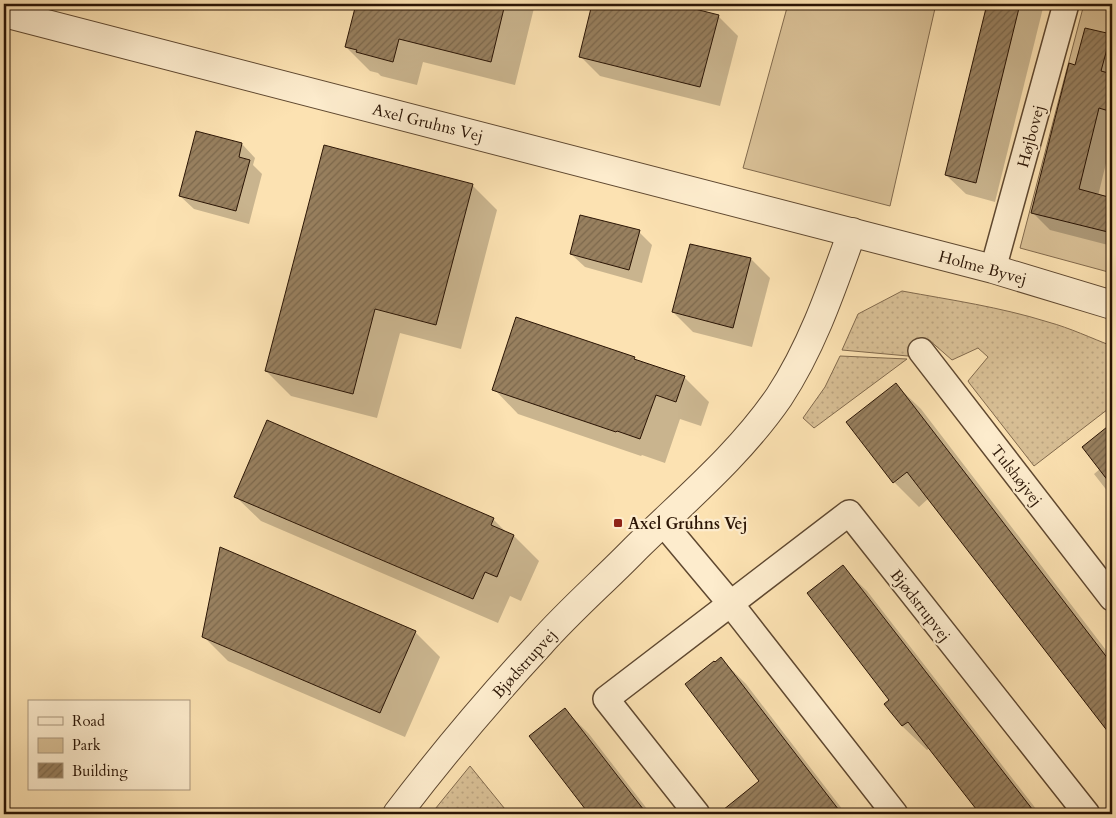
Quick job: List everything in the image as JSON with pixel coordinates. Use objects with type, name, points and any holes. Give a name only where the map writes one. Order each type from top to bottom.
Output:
[{"type":"street","name":"Højbovej","points":[[994,269],[1066,4]]},
{"type":"street","name":"Axel Gruhns Vej","points":[[4,14],[852,232]]},
{"type":"street","name":"Holme Byvej","points":[[852,232],[994,269],[1112,305]]},
{"type":"street","name":"Bjødstrupvej","points":[[397,814],[427,774],[541,642],[722,467],[752,433],[795,370],[810,340],[852,232]]},
{"type":"street","name":"Tulshøjvej","points":[[921,351],[1112,598]]},
{"type":"street","name":"Bjødstrupvej","points":[[697,814],[606,699],[849,513],[1087,814]]},
{"type":"street","points":[[663,523],[730,604],[895,814]]},
{"type":"green space","points":[[788,4],[936,4],[890,206],[743,168]]},
{"type":"green space","points":[[1084,4],[1112,4],[1112,273],[1020,248]]},
{"type":"green space","points":[[902,291],[1012,312],[1064,327],[1112,346],[1112,406],[1034,466],[968,381],[988,357],[978,348],[952,360],[928,339],[908,356],[842,350],[858,314]]},
{"type":"green space","points":[[840,356],[907,359],[814,428],[803,418],[825,387]]},
{"type":"green space","points":[[470,766],[509,814],[431,814]]},
{"type":"building","points":[[356,4],[505,4],[491,62],[399,39],[393,62],[345,47]]},
{"type":"building","points":[[592,4],[675,4],[719,15],[700,87],[579,57]]},
{"type":"building","points":[[987,4],[1020,4],[976,183],[945,175]]},
{"type":"building","points":[[1085,28],[1111,34],[1101,71],[1112,74],[1112,112],[1099,108],[1079,189],[1112,198],[1112,233],[1031,213],[1069,63],[1075,65]]},
{"type":"building","points":[[196,131],[242,143],[239,157],[250,160],[236,211],[179,196]]},
{"type":"building","points":[[324,145],[473,184],[436,325],[375,309],[353,394],[265,371]]},
{"type":"building","points":[[580,215],[640,230],[629,270],[570,254]]},
{"type":"building","points":[[690,244],[751,258],[733,328],[672,312]]},
{"type":"building","points":[[516,317],[685,376],[676,402],[656,395],[640,439],[492,390]]},
{"type":"building","points":[[896,383],[1112,664],[1112,737],[907,472],[893,483],[846,422]]},
{"type":"building","points":[[267,420],[494,518],[491,525],[514,535],[497,577],[485,572],[473,599],[234,497]]},
{"type":"building","points":[[1112,423],[1112,486],[1082,447]]},
{"type":"building","points":[[220,547],[416,631],[380,713],[202,637]]},
{"type":"building","points":[[843,565],[1036,814],[980,814],[908,722],[902,726],[884,704],[889,700],[807,593]]},
{"type":"building","points":[[721,657],[842,814],[718,814],[759,781],[685,684]]},
{"type":"building","points":[[565,708],[647,814],[589,814],[529,736]]},
{"type":"place","name":"Axel Gruhns Vej","points":[[618,523]]}]
